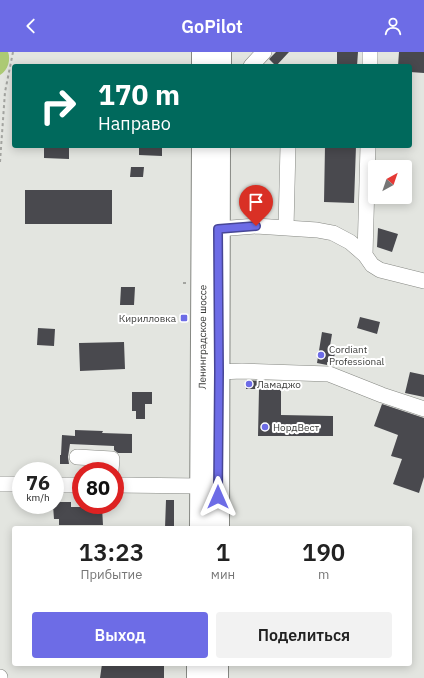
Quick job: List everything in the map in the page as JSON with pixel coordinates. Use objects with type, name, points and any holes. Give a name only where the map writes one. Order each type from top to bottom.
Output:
[{"type":"highway","points":[[203,52],[203,64]]},
{"type":"highway","points":[[220,52],[220,64]]},
{"type":"highway","name":"Ленинградское шоссе","points":[[201,526],[203,148]]},
{"type":"highway","name":"Ленинградское шоссе","points":[[218,526],[219,148]]},
{"type":"highway","points":[[198,666],[198,678]]},
{"type":"highway","points":[[217,666],[217,678]]},
{"type":"street","points":[[250,64],[251,52]]},
{"type":"street","points":[[252,64],[264,52]]},
{"type":"street","points":[[370,52],[370,64]]},
{"type":"street","points":[[286,228],[288,148]]},
{"type":"street","points":[[365,255],[368,148]]},
{"type":"street","points":[[218,229],[256,226],[317,230],[333,233],[350,242],[365,255],[372,265],[380,270],[424,281]]},
{"type":"street","points":[[219,372],[242,370],[328,374],[382,395],[424,409]]},
{"type":"street","points":[[77,457],[112,459],[112,462]]},
{"type":"street","points":[[0,484],[12,484]]},
{"type":"street","points":[[124,485],[202,486]]},
{"type":"path","points":[[0,162],[5,92],[13,52]]},
{"type":"shaded area","points":[[0,52],[8,52],[9,58],[7,68],[0,75]]},
{"type":"building","points":[[276,52],[289,52],[278,64],[274,64],[269,59]]},
{"type":"building","points":[[337,52],[358,52],[357,64],[337,64]]},
{"type":"building","points":[[399,52],[424,52],[424,73],[412,72],[412,64],[398,64]]},
{"type":"building","points":[[44,148],[69,148],[69,159],[44,158]]},
{"type":"building","points":[[139,148],[162,148],[162,156],[139,155]]},
{"type":"building","points":[[325,148],[356,148],[354,203],[324,202]]},
{"type":"building","points":[[131,167],[144,167],[143,177],[130,177]]},
{"type":"building","points":[[25,190],[112,190],[112,224],[25,224]]},
{"type":"building","points":[[378,228],[398,234],[392,252],[377,247]]},
{"type":"building","points":[[121,287],[135,287],[134,305],[120,305]]},
{"type":"building","points":[[360,317],[380,322],[377,334],[357,328]]},
{"type":"building","points":[[38,328],[55,329],[54,346],[37,345]]},
{"type":"building","points":[[322,332],[332,334],[329,352],[335,353],[333,363],[327,362],[327,365],[317,363]]},
{"type":"building","points":[[124,342],[125,369],[80,371],[79,343]]},
{"type":"building","points":[[410,372],[424,375],[424,397],[405,393]]},
{"type":"building","points":[[246,380],[260,381],[260,386],[281,386],[281,415],[333,416],[333,436],[258,436],[259,389],[246,389]]},
{"type":"building","points":[[132,392],[152,392],[152,404],[145,404],[145,419],[136,419],[136,411],[132,411]]},
{"type":"building","points":[[382,404],[424,418],[424,477],[419,493],[393,484],[402,459],[391,456],[398,435],[374,426]]},
{"type":"building","points":[[75,430],[132,434],[132,453],[118,453],[114,450],[114,446],[70,444],[68,457],[69,464],[64,464],[64,462],[60,462],[62,435],[75,436]]},
{"type":"building","points":[[166,500],[174,500],[174,526],[165,526]]},
{"type":"building","points":[[64,502],[71,502],[72,514],[102,514],[103,525],[59,525],[59,519],[54,519],[54,514],[64,514]]},
{"type":"building","points":[[102,666],[164,666],[164,678],[100,678]]},
{"type":"place","name":"Кирилловка","points":[[184,318]]},
{"type":"place","name":"Cordiant Professional","points":[[321,355]]},
{"type":"place","name":"Ламаджо","points":[[249,384]]},
{"type":"place","name":"НордВест","points":[[265,427]]},
{"type":"route","points":[[218,497],[218,229],[256,226]]}]
